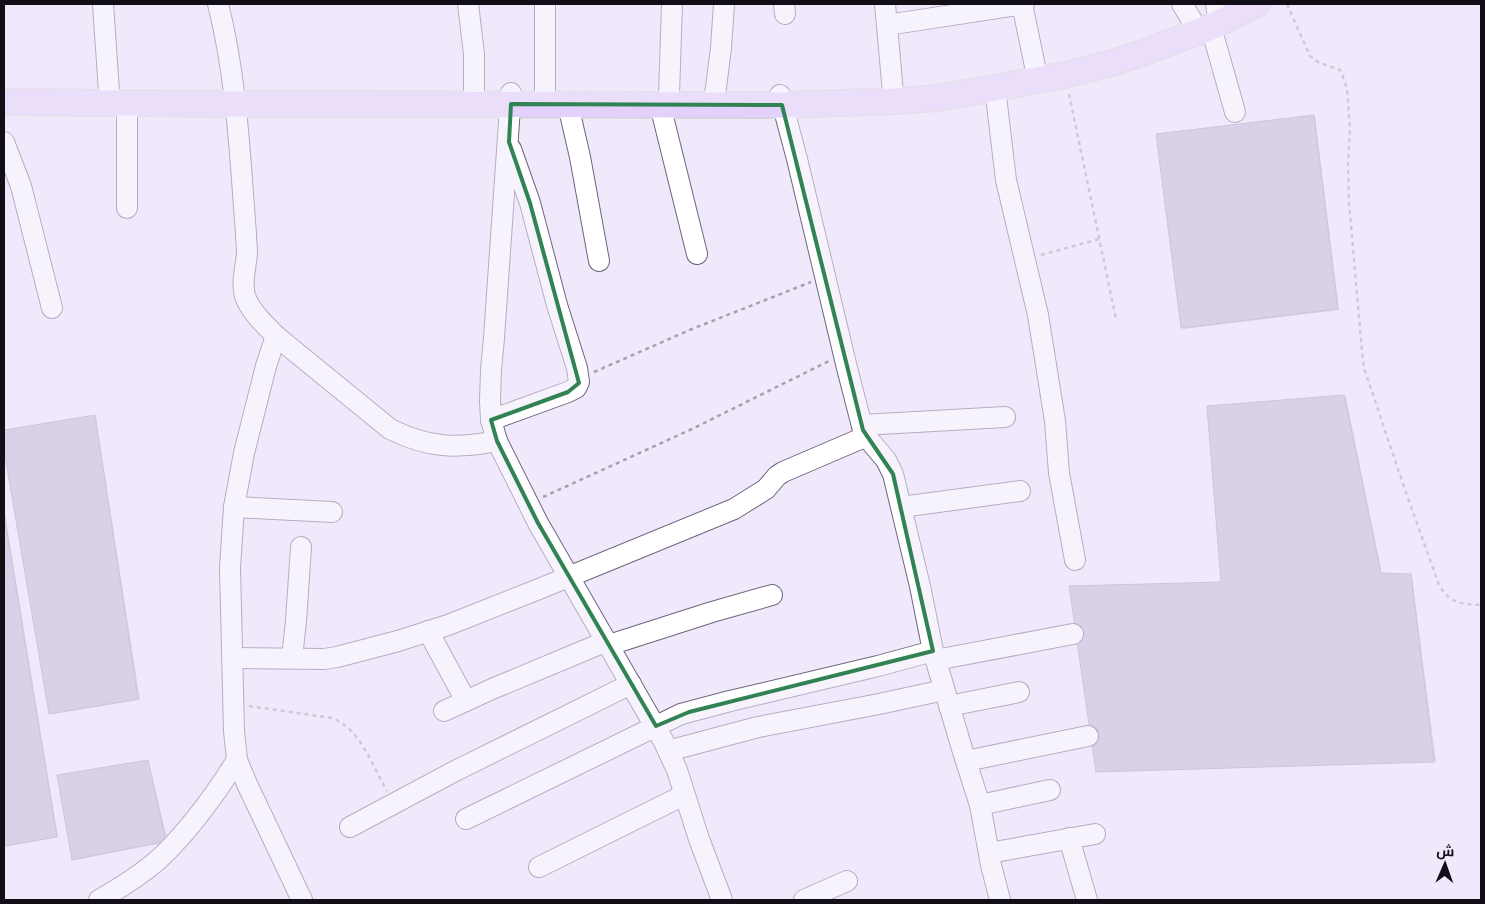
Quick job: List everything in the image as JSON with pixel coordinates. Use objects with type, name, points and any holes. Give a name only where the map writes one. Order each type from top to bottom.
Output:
[{"type":"main road","points":[[4,92],[118,97],[234,98],[511,99],[545,94],[665,100],[781,100],[893,93],[982,81],[1036,71],[1111,51],[1208,12],[1257,4]]},
{"type":"main road","points":[[234,98],[474,92],[511,99],[568,105],[665,100],[715,95],[853,104],[905,101],[995,88],[1065,75],[1112,63],[1145,52],[1208,12]]},
{"type":"main road","points":[[4,102],[118,97]]},
{"type":"street","points":[[103,4],[118,97],[127,208]]},
{"type":"street","points":[[218,4],[228,49],[234,98],[247,252],[244,266],[244,289],[249,304],[276,336],[390,429],[407,438],[444,446],[474,445],[497,441]]},
{"type":"street","points":[[468,4],[474,54],[474,92]]},
{"type":"street","points":[[545,4],[545,94]]},
{"type":"street","points":[[672,4],[665,100],[697,254]]},
{"type":"street","points":[[715,95],[724,4]]},
{"type":"street","points":[[885,4],[893,93]]},
{"type":"street","points":[[887,25],[948,10],[1014,4],[1036,71]]},
{"type":"street","points":[[1208,12],[1236,112]]},
{"type":"street","points":[[995,88],[1006,180],[1040,324],[1055,421],[1059,473],[1075,560]]},
{"type":"street","points":[[511,99],[491,370],[491,420],[497,441],[528,504],[656,726],[677,770],[699,839],[722,900]]},
{"type":"street","points":[[781,100],[864,430],[886,460],[893,474],[920,586],[934,656],[980,804],[1000,900]]},
{"type":"street","points":[[568,105],[580,157],[599,261]]},
{"type":"street","points":[[4,142],[21,186],[52,308]]},
{"type":"street","points":[[491,420],[568,392],[576,388],[579,382],[577,368],[557,305],[530,203],[509,142]]},
{"type":"street","points":[[276,336],[266,366],[244,453],[234,507],[230,568],[234,731],[237,760],[302,900]]},
{"type":"street","points":[[233,658],[324,659],[390,643],[491,608],[734,509],[766,488],[783,472],[864,430],[1005,417]]},
{"type":"street","points":[[901,507],[1020,491]]},
{"type":"street","points":[[234,507],[332,512]]},
{"type":"street","points":[[292,658],[301,547]]},
{"type":"street","points":[[444,711],[608,643],[772,595]]},
{"type":"street","points":[[428,631],[466,701]]},
{"type":"street","points":[[466,819],[674,717],[690,712],[878,666],[1073,634]]},
{"type":"street","points":[[350,827],[542,726],[631,684]]},
{"type":"street","points":[[668,751],[758,727],[870,706],[1019,692]]},
{"type":"street","points":[[966,761],[1088,736]]},
{"type":"street","points":[[99,900],[127,883],[158,859],[182,835],[205,808],[237,760]]},
{"type":"street","points":[[980,804],[1050,790]]},
{"type":"street","points":[[539,867],[684,795]]},
{"type":"street","points":[[989,853],[1095,834]]},
{"type":"street","points":[[1069,838],[1087,900]]},
{"type":"street","points":[[804,900],[847,881]]},
{"type":"path","points":[[1287,4],[1310,56],[1318,62],[1340,70],[1347,89],[1350,129],[1348,163],[1349,203],[1364,368],[1439,586],[1451,599],[1460,603],[1481,605]]},
{"type":"path","points":[[1065,75],[1116,319]]},
{"type":"path","points":[[1025,259],[1099,239]]},
{"type":"path","points":[[579,378],[692,329],[825,276]]},
{"type":"path","points":[[528,504],[692,429],[844,354]]},
{"type":"path","points":[[233,702],[332,718],[340,722],[354,735],[395,803]]},
{"type":"highlighted area","points":[[511,104],[782,105],[863,430],[893,474],[933,651],[689,712],[656,726],[538,523],[497,441],[491,420],[568,392],[579,383],[530,203],[509,142]]},
{"type":"building","points":[[1314,115],[1338,309],[1181,328],[1156,134]]},
{"type":"building","points":[[1344,395],[1381,573],[1411,574],[1434,762],[1096,772],[1069,586],[1221,582],[1207,406]]},
{"type":"building","points":[[95,415],[138,699],[49,714],[4,450],[4,430]]},
{"type":"building","points":[[4,515],[57,837],[4,846]]},
{"type":"building","points":[[148,760],[166,841],[72,860],[57,775]]}]
